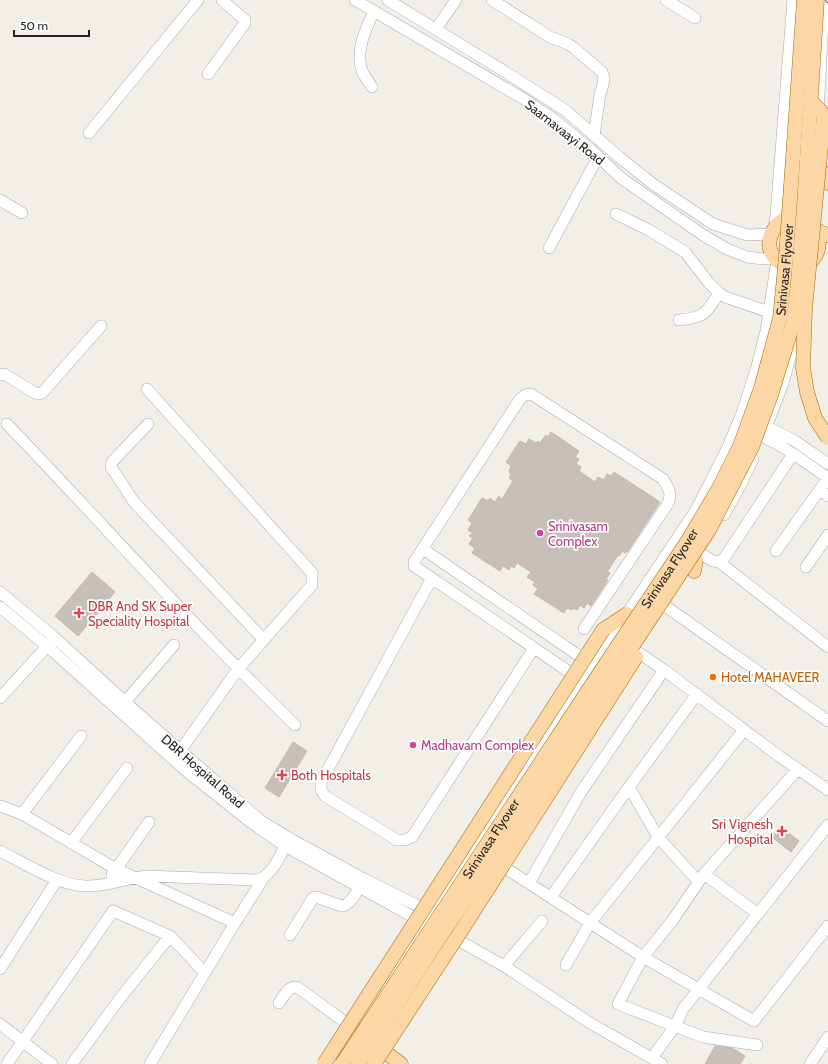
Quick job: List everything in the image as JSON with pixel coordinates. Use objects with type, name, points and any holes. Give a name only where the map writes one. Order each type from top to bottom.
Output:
[{"type":"main road","name":"Srinivasa Flyover","points":[[342,1064],[600,671],[687,542],[719,488],[740,446],[761,388],[780,318],[786,257],[804,0]]},
{"type":"main road","name":"Srinivasa Flyover","points":[[358,1064],[709,530],[752,447],[771,395],[793,324],[798,282],[817,0]]},
{"type":"main road","points":[[811,101],[824,115],[805,309],[803,368],[807,392],[815,418],[828,438]]},
{"type":"main road","points":[[816,161],[828,183]]},
{"type":"main road","points":[[798,217],[806,220],[819,230],[820,242],[818,259],[802,267],[797,268],[786,266],[776,258],[770,246],[773,230],[782,221],[789,218],[798,217]]},
{"type":"main road","points":[[372,1057],[496,876],[697,562]]},
{"type":"main road","points":[[324,1064],[603,630],[627,614]]},
{"type":"main road","points":[[350,1032],[372,1057],[384,1064]]},
{"type":"main road","points":[[372,1057],[401,1064]]},
{"type":"street","points":[[89,133],[198,0]]},
{"type":"street","points":[[208,74],[245,23],[245,20],[222,0]]},
{"type":"street","name":"Saamavaayi Road","points":[[355,0],[524,99],[555,120],[621,178],[702,235],[721,246],[748,257],[764,259],[776,258]]},
{"type":"street","name":"Saamavaayi Road","points":[[388,0],[565,110],[619,158],[653,184],[713,224],[747,235],[773,230]]},
{"type":"street","points":[[436,29],[456,0]]},
{"type":"street","points":[[492,0],[550,37],[568,44],[602,72],[604,78],[600,94],[594,136]]},
{"type":"street","points":[[666,0],[695,18]]},
{"type":"street","points":[[773,230],[794,0]]},
{"type":"street","points":[[819,230],[816,161],[824,0]]},
{"type":"street","points":[[372,87],[362,72],[360,45],[374,11]]},
{"type":"street","points":[[549,248],[598,157]]},
{"type":"street","points":[[0,200],[22,213]]},
{"type":"street","points":[[616,214],[649,230],[685,252],[709,283],[719,293],[769,312]]},
{"type":"street","points":[[331,1064],[350,1032],[464,866],[537,748],[696,510],[741,416],[756,370],[766,331],[776,258]]},
{"type":"street","points":[[372,1057],[495,861],[604,695],[697,562],[740,486],[765,431],[783,383],[818,259]]},
{"type":"street","points":[[679,320],[696,318],[703,315],[719,293]]},
{"type":"street","points":[[0,375],[4,374],[35,394],[42,393],[101,326]]},
{"type":"street","points":[[147,389],[312,573],[312,585],[238,669],[180,751]]},
{"type":"street","points":[[583,681],[414,566],[414,562],[520,399],[525,395],[531,394],[663,479],[671,492],[670,499],[667,504],[584,629]]},
{"type":"street","points":[[741,416],[765,431],[793,454],[828,478],[824,493],[776,551]]},
{"type":"street","points":[[7,424],[238,669],[295,725]]},
{"type":"street","points":[[148,424],[112,462],[111,467],[134,502],[263,639]]},
{"type":"street","points":[[736,427],[765,431],[795,441],[828,464]]},
{"type":"street","points":[[719,562],[723,560],[793,454]]},
{"type":"street","points":[[806,567],[828,535]]},
{"type":"street","points":[[423,549],[593,666]]},
{"type":"street","points":[[697,562],[719,562],[828,647]]},
{"type":"street","points":[[432,578],[321,782],[321,790],[325,796],[396,840],[405,840],[412,837],[534,648]]},
{"type":"street","name":"DBR Hospital Road","points":[[0,592],[185,770],[250,821],[424,924]]},
{"type":"street","points":[[484,614],[494,598]]},
{"type":"street","name":"DBR Hospital Road","points":[[0,607],[51,642],[125,702],[287,842],[432,912]]},
{"type":"street","points":[[668,608],[828,721]]},
{"type":"street","points":[[0,698],[51,642]]},
{"type":"street","points":[[125,702],[174,645]]},
{"type":"street","points":[[639,653],[828,790]]},
{"type":"street","points":[[529,883],[581,792],[664,670]]},
{"type":"street","points":[[551,897],[697,694]]},
{"type":"street","points":[[566,965],[590,923],[744,730]]},
{"type":"street","points":[[22,814],[81,736]]},
{"type":"street","points":[[71,843],[127,768]]},
{"type":"street","points":[[757,1045],[703,1037],[618,1004],[643,957],[672,920],[701,877],[798,769]]},
{"type":"street","points":[[629,787],[658,837],[701,877],[758,914]]},
{"type":"street","points":[[0,806],[22,814],[132,877],[235,923]]},
{"type":"street","points":[[105,884],[149,822]]},
{"type":"street","points":[[448,935],[504,966],[590,1023],[657,1061],[683,1009],[828,825]]},
{"type":"street","points":[[0,851],[57,880],[73,885],[86,886],[105,884],[132,877],[146,876],[258,880],[269,873],[287,842]]},
{"type":"street","points":[[495,861],[643,957],[754,1021],[828,926]]},
{"type":"street","points":[[150,1064],[264,877]]},
{"type":"street","points":[[0,969],[57,880]]},
{"type":"street","points":[[290,935],[313,898],[316,897],[345,906],[360,887]]},
{"type":"street","points":[[7,1064],[113,911],[170,936],[205,973]]},
{"type":"street","points":[[504,966],[542,921]]},
{"type":"street","points":[[72,1064],[121,997],[170,936]]},
{"type":"street","points":[[280,1003],[289,988],[297,987],[350,1032]]},
{"type":"street","points":[[0,1024],[52,1064]]},
{"type":"street","points":[[810,1064],[824,1051],[828,1037]]},
{"type":"building","points":[[551,432],[579,451],[575,457],[579,459],[576,464],[581,467],[579,471],[595,482],[598,477],[604,480],[607,474],[611,476],[614,472],[660,502],[628,551],[625,553],[622,551],[619,556],[618,555],[607,572],[610,573],[606,579],[608,580],[591,606],[587,603],[584,608],[580,605],[577,610],[567,608],[564,613],[534,594],[538,589],[533,585],[535,582],[527,577],[531,572],[517,563],[514,568],[511,566],[509,570],[503,566],[500,571],[472,553],[475,548],[469,544],[473,538],[469,536],[473,533],[468,530],[472,523],[468,520],[482,498],[488,501],[490,498],[495,502],[499,496],[502,499],[513,481],[509,478],[511,475],[509,471],[511,466],[506,462],[520,441],[526,444],[529,439],[536,443],[538,441],[540,443],[546,435],[548,437]]},
{"type":"building","points":[[92,572],[115,592],[78,636],[55,616]]},
{"type":"building","points":[[293,742],[307,751],[279,797],[265,788]]},
{"type":"building","points":[[780,826],[799,841],[791,852],[772,837]]},
{"type":"building","points":[[715,1046],[732,1048],[745,1056],[740,1064],[705,1064]]},
{"type":"place","name":"Srinivasam Complex","points":[[540,533]]},
{"type":"place","name":"DBR And SK Super Speciality Hospital","points":[[79,613]]},
{"type":"place","name":"Hotel MAHAVEER","points":[[713,677]]},
{"type":"place","name":"Madhavam Complex","points":[[413,745]]},
{"type":"place","name":"Both Hospitals","points":[[282,775]]},
{"type":"place","name":"Sri Vignesh Hospital","points":[[782,831]]}]
